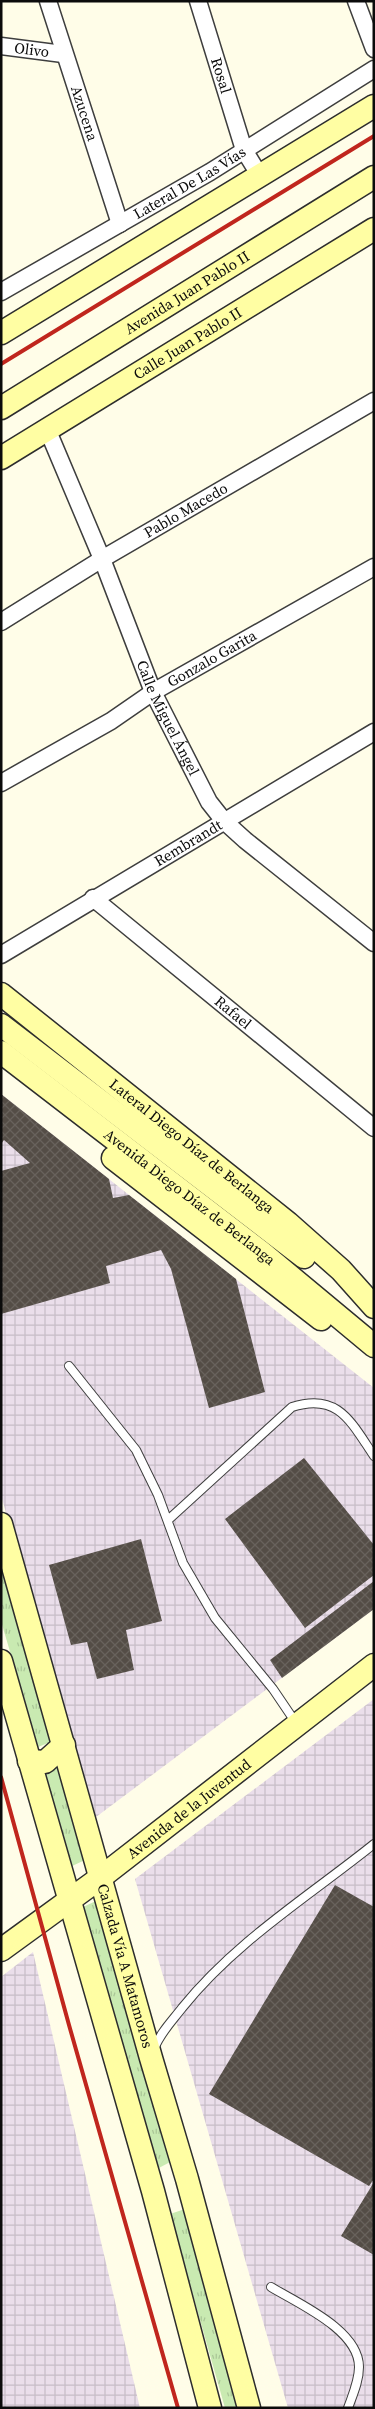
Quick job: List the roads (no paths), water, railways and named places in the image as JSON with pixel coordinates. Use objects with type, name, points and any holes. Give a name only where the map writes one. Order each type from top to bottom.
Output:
[{"type":"street","name":"Azucena","points":[[48,1],[63,54],[120,224]]},
{"type":"street","name":"Rosal","points":[[198,1],[244,150],[260,176]]},
{"type":"street","points":[[356,1],[374,49]]},
{"type":"street","name":"Olivo","points":[[1,46],[63,54]]},
{"type":"street","name":"Lateral De Las Vías","points":[[1,292],[244,150],[374,69]]},
{"type":"street","points":[[1,334],[374,106]]},
{"type":"street","name":"Avenida Juan Pablo II","points":[[1,408],[372,178]]},
{"type":"street","name":"Calle Juan Pablo II","points":[[1,458],[48,431],[374,229]]},
{"type":"street","name":"Pablo Macedo","points":[[1,622],[102,559],[374,401]]},
{"type":"street","name":"Calle Miguel Ángel","points":[[48,431],[102,559],[153,692],[209,802],[224,821],[245,840],[374,943]]},
{"type":"street","name":"Gonzalo Garita","points":[[1,784],[111,721],[153,692],[374,567]]},
{"type":"street","name":"Rembrandt","points":[[1,955],[93,898],[374,732]]},
{"type":"street","name":"Rafael","points":[[93,898],[374,1128]]},
{"type":"street","name":"Lateral Diego Díaz de Berlanga","points":[[1,994],[288,1223],[341,1270],[374,1307]]},
{"type":"street","name":"Avenida Diego Díaz de Berlanga","points":[[1,1025],[278,1236],[374,1313]]},
{"type":"street","name":"Avenida Diego Díaz de Berlanga","points":[[1,1052],[261,1252],[369,1342]]},
{"type":"street","points":[[1,1072],[311,1313],[369,1342]]},
{"type":"street","name":"Calzada Vía A Matamoros","points":[[1,1524],[151,2058],[187,2179],[249,2408]]},
{"type":"street","points":[[1,1661],[152,2191],[210,2408]]},
{"type":"street","name":"Avenida de la Juventud","points":[[1,1950],[100,1878],[297,1725],[369,1672]]},
{"type":"street","points":[[29,1761],[46,1762],[64,1745]]},
{"type":"street","points":[[121,2082],[136,2081],[141,2078],[151,2058]]},
{"type":"street","points":[[152,2191],[187,2179]]},
{"type":"lane","points":[[69,1366],[136,1450],[151,1479],[183,1562],[216,1618],[273,1689],[297,1725]]},
{"type":"lane","points":[[168,1520],[292,1407],[308,1402],[323,1402],[335,1408],[351,1421],[374,1456]]},
{"type":"lane","points":[[151,2058],[159,2037],[218,1966],[246,1941],[374,1844]]},
{"type":"lane","points":[[271,2287],[340,2330],[352,2342],[357,2353],[359,2366],[357,2384],[348,2408]]},
{"type":"railway","points":[[1,364],[374,136]]},
{"type":"railway","points":[[1,1777],[69,2025],[178,2408]]}]
